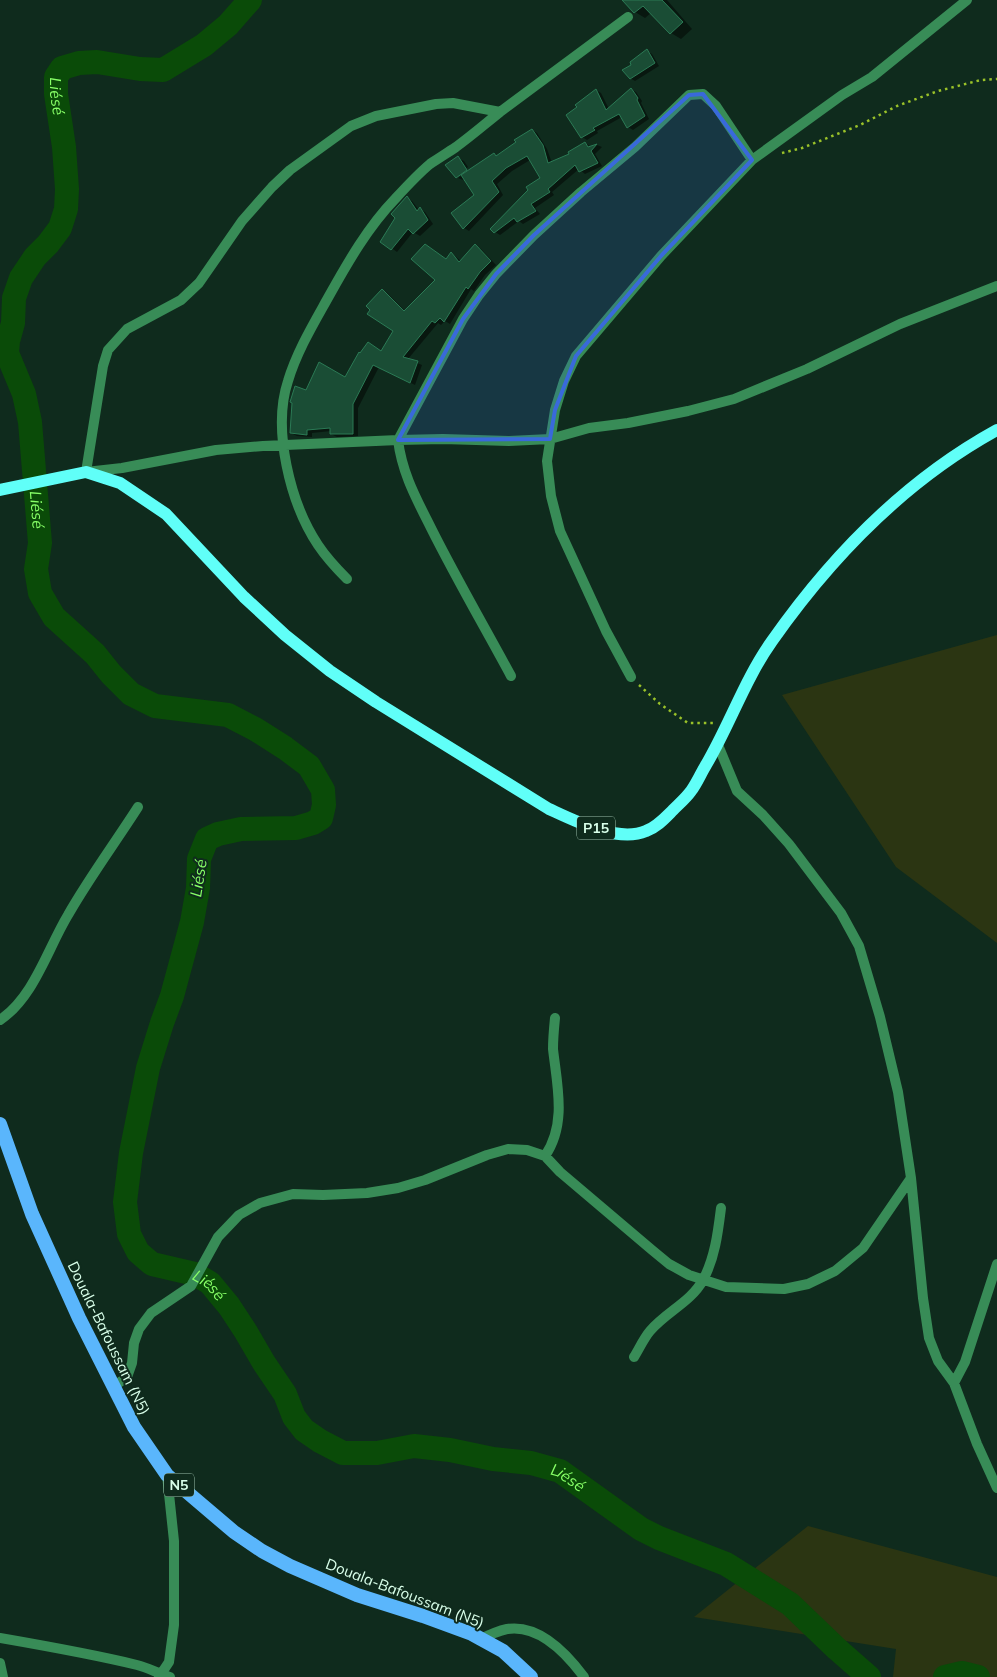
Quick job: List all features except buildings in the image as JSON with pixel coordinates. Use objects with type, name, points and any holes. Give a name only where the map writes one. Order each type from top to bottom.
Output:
[{"type":"highway","name":"Douala-Bafoussam (N5)","points":[[0,1124],[32,1214],[79,1318],[134,1427],[167,1475],[234,1532],[262,1551],[290,1566],[357,1595],[449,1624],[481,1638],[503,1651],[531,1677]]},
{"type":"main road","name":"P15","points":[[86,472],[120,483],[166,514],[244,597],[285,635],[338,676],[376,702],[549,809],[576,821],[612,833],[633,834],[647,831],[662,821],[692,790],[718,745],[751,675],[770,642],[808,591],[845,549],[888,508],[938,468],[997,430]]},
{"type":"main road","points":[[0,490],[86,472]]},
{"type":"street","points":[[631,677],[606,632],[560,531],[551,496],[547,461],[554,410],[576,356],[661,256],[752,160],[823,108],[872,78],[967,0]]},
{"type":"street","points":[[347,579],[331,563],[317,544],[304,520],[287,468],[283,445],[281,423],[283,402],[288,381],[308,334],[338,278],[367,232],[395,199],[429,165],[456,147],[628,17]]},
{"type":"street","points":[[511,676],[467,597],[408,482],[401,460],[398,440],[463,319],[496,274],[534,235],[581,192],[635,147],[689,94],[704,94],[716,106],[752,160]]},
{"type":"street","points":[[500,112],[453,103],[436,104],[376,116],[351,126],[290,170],[242,221],[199,283],[181,300],[127,329],[108,350],[103,366],[86,472],[122,468],[216,450],[283,445],[398,440],[509,441],[550,439],[589,428],[671,414],[734,399],[807,369],[900,324],[997,286]]},
{"type":"street","points":[[718,745],[736,791],[763,815],[795,850],[842,913],[859,946],[880,1017],[898,1092],[911,1178],[923,1298],[930,1338],[938,1361],[954,1383],[977,1444],[997,1488]]},
{"type":"street","points":[[3,1015],[20,1002],[68,915],[138,807]]},
{"type":"street","points":[[545,1156],[552,1146],[557,1129],[559,1107],[553,1047],[555,1018]]},
{"type":"street","points":[[113,1387],[127,1377],[139,1329],[151,1313],[191,1286],[218,1237],[239,1215],[260,1203],[293,1194],[367,1193],[398,1188],[425,1180],[487,1155],[508,1149],[526,1150],[545,1156],[560,1172],[669,1264],[689,1275],[726,1287],[784,1290],[808,1284],[835,1270],[863,1248],[911,1178]]},
{"type":"street","points":[[634,1357],[649,1331],[690,1297],[703,1280],[718,1238],[721,1208]]},
{"type":"street","points":[[954,1383],[965,1362],[997,1264]]},
{"type":"street","points":[[0,1638],[140,1666],[163,1676],[169,1662],[174,1625],[174,1541],[167,1475]]},
{"type":"street","points":[[481,1638],[508,1629],[527,1631],[542,1636],[564,1653],[584,1677]]},
{"type":"street","points":[[0,1663],[3,1677]]},
{"type":"path","points":[[777,154],[802,148],[860,125],[897,106],[938,91],[981,80],[997,79]]},
{"type":"path","points":[[631,677],[660,704],[688,724],[729,722]]},
{"type":"highlighted area","points":[[703,94],[752,160],[661,256],[576,356],[555,410],[550,439],[398,440],[463,319],[496,274],[534,235],[689,95]]},
{"type":"green space","points":[[997,635],[997,943],[896,867],[782,695]]},
{"type":"green space","points":[[808,1526],[997,1577],[997,1677],[893,1677],[896,1649],[694,1617]]},
{"type":"waterway","name":"Liésé","points":[[250,0],[228,25],[204,45],[163,70],[140,69],[97,62],[79,63],[62,68],[56,77],[56,94],[64,147],[67,189],[66,209],[60,228],[35,257],[21,278],[14,298],[13,323],[8,341],[7,353],[24,394],[30,422],[40,543],[36,569],[40,593],[54,617],[95,654],[131,694],[155,706],[228,715],[255,729],[309,766],[323,790],[324,805],[321,818],[313,823],[296,828],[241,829],[218,834],[207,839],[199,859],[198,888],[192,922],[172,996],[148,1068],[131,1153],[125,1202],[129,1234],[138,1252],[152,1264],[195,1274],[210,1283],[229,1306],[285,1394],[294,1417],[304,1430],[320,1441],[343,1453],[377,1453],[414,1446],[450,1450],[493,1459],[531,1463],[560,1471],[641,1529],[726,1564],[790,1604],[869,1677]]},
{"type":"waterway","name":"Liésé","points":[[945,1677],[962,1673],[978,1677]]}]
